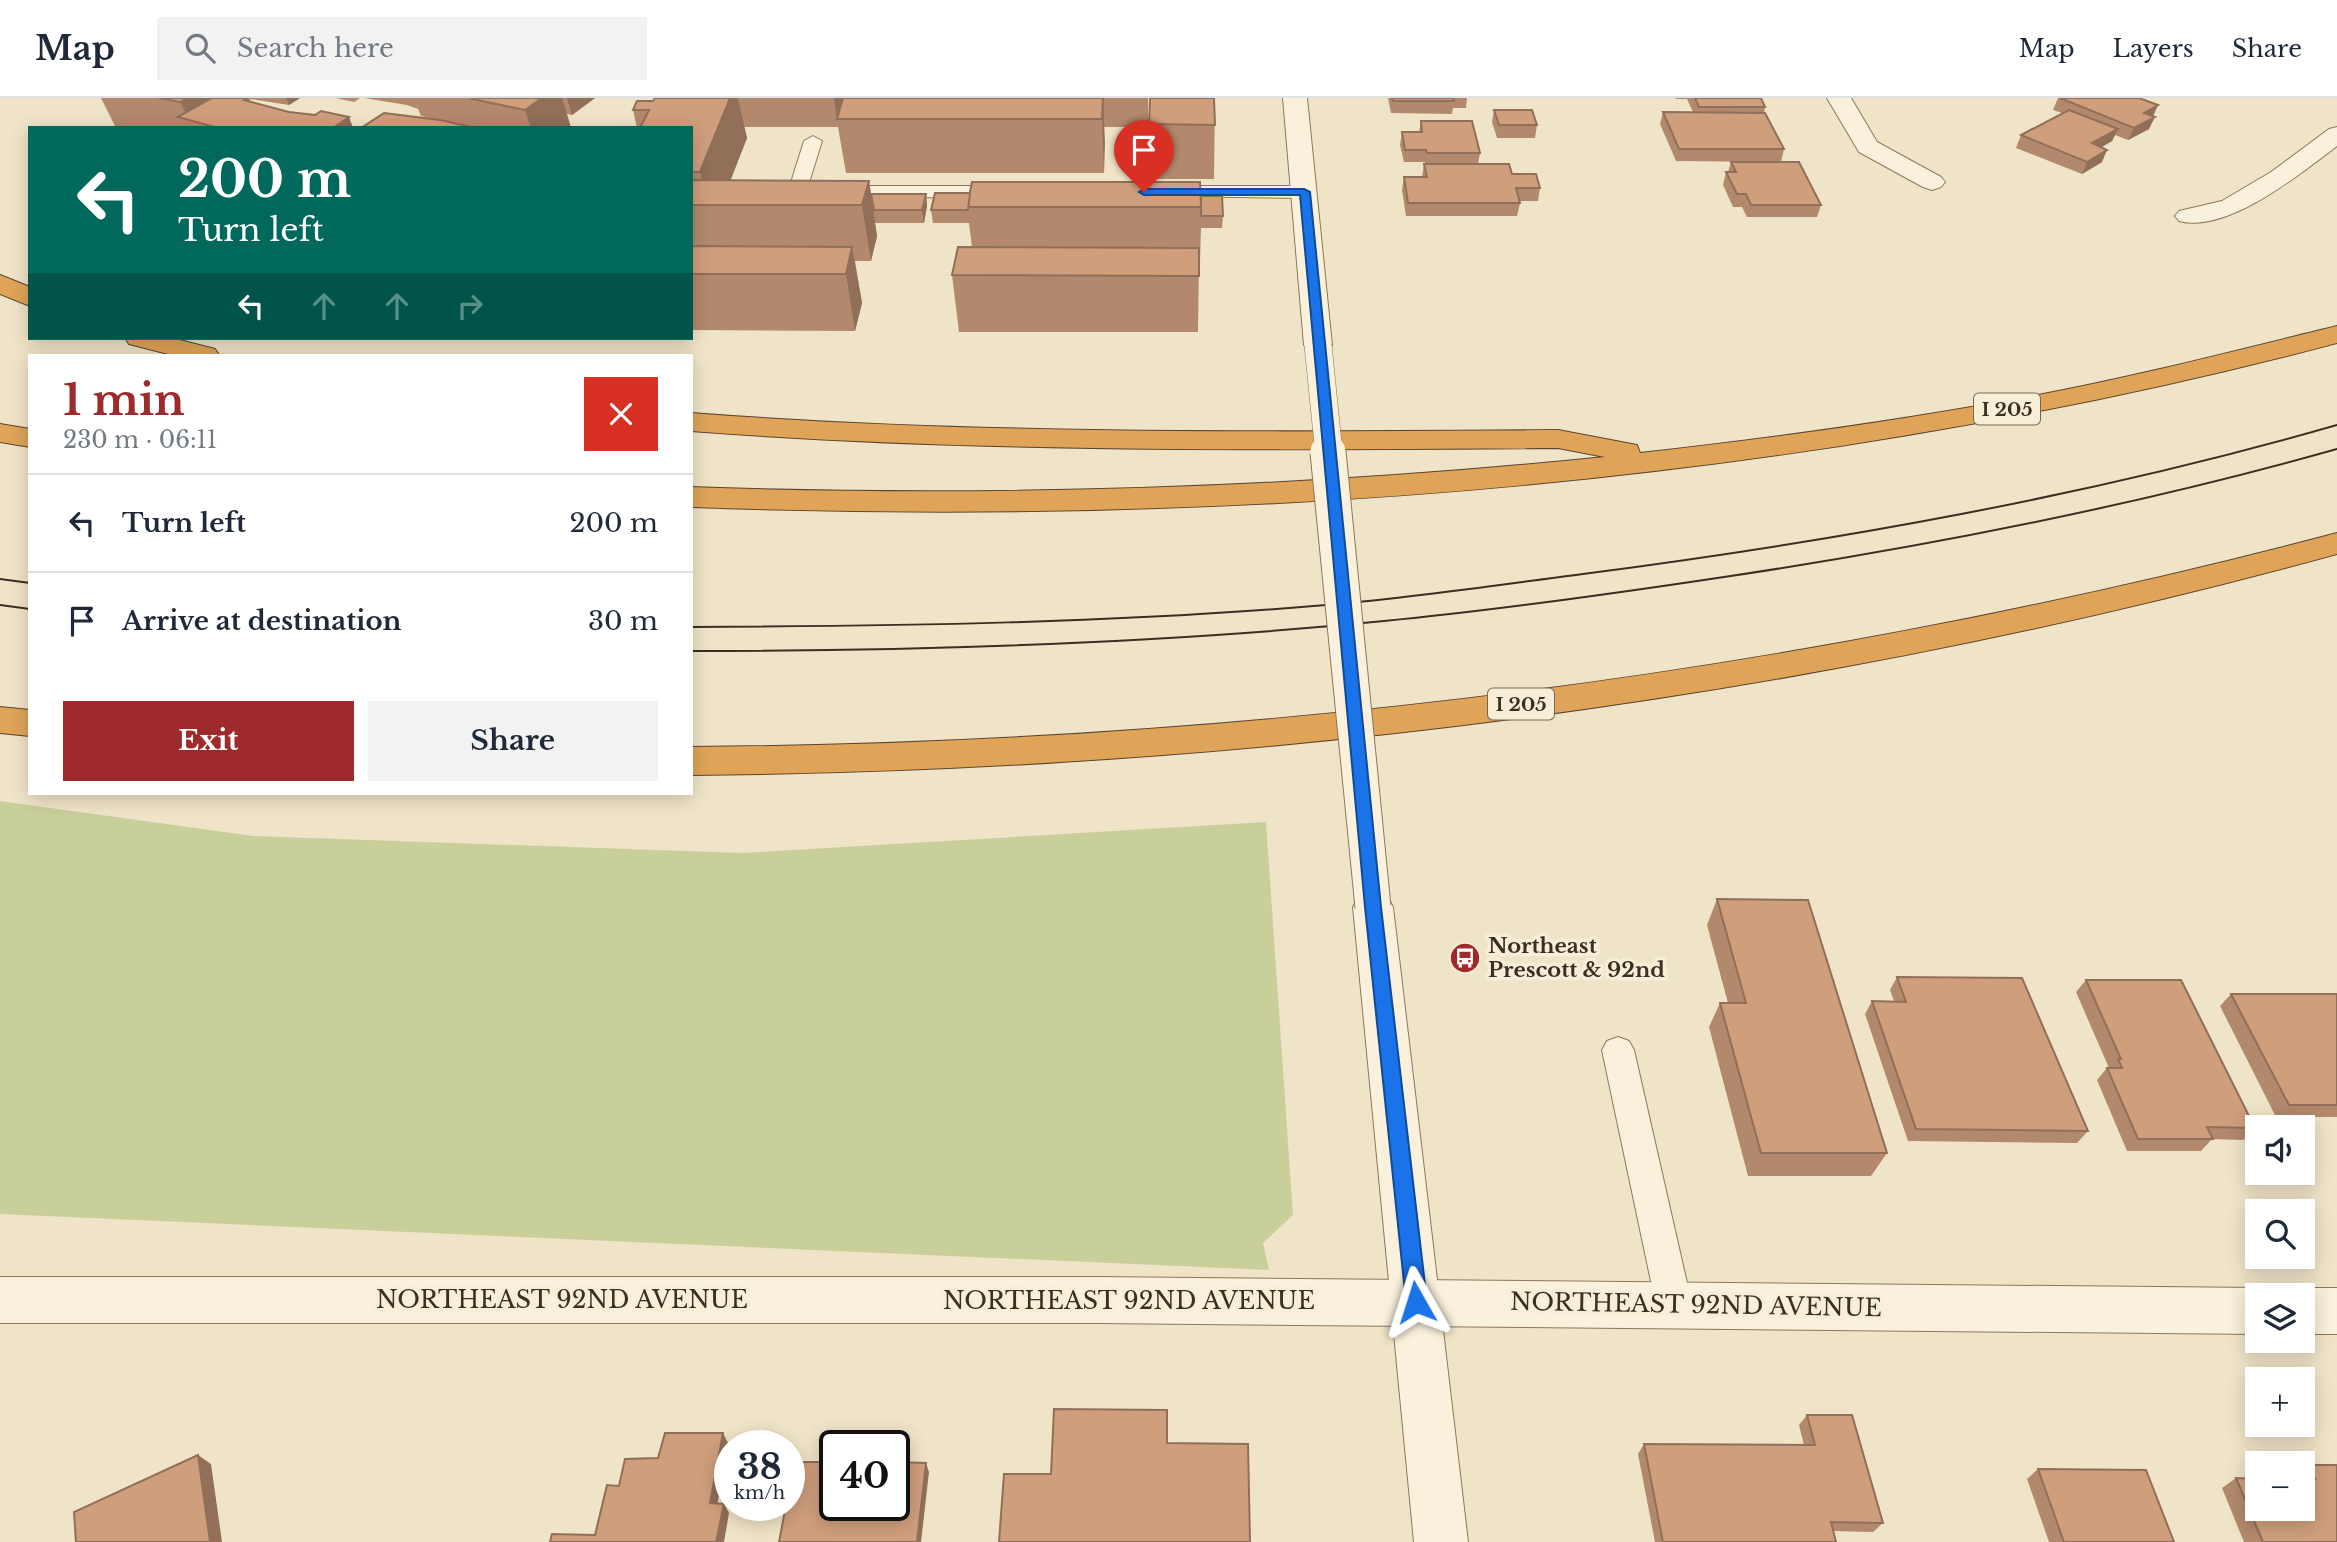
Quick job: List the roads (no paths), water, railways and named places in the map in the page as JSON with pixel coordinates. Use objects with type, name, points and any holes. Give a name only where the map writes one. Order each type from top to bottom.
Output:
[{"type":"highway","points":[[0,283],[28,297]]},
{"type":"highway","name":"I 205","points":[[693,497],[870,503],[1037,503],[1413,485],[1673,460],[1839,438],[1980,414],[2134,384],[2265,354],[2337,334]]},
{"type":"highway","points":[[147,340],[201,354]]},
{"type":"highway","points":[[693,422],[884,437],[1055,440],[1558,439],[1673,460]]},
{"type":"highway","points":[[0,433],[28,438]]},
{"type":"highway","name":"I 205","points":[[693,761],[986,754],[1196,740],[1419,717],[1591,695],[1965,632],[2155,589],[2337,543]]},
{"type":"highway","points":[[0,720],[28,723]]},
{"type":"street","points":[[1295,98],[1373,907],[1441,1542]]},
{"type":"street","points":[[1839,98],[1868,147],[1932,182]]},
{"type":"street","points":[[2188,216],[2230,207],[2280,177],[2337,134]]},
{"type":"street","name":"NORTHEAST 92ND AVENUE","points":[[0,1300],[1416,1302],[2245,1311]]},
{"type":"street","points":[[2315,1311],[2337,1311]]},
{"type":"lane","points":[[813,141],[797,192],[1030,192]]},
{"type":"lane","points":[[1140,192],[1304,192]]},
{"type":"lane","points":[[1618,1050],[1674,1305]]},
{"type":"tram line","points":[[693,627],[1088,620],[1247,611],[1423,595],[1773,547],[1963,514],[2151,474],[2337,425]]},
{"type":"tram line","points":[[693,651],[951,648],[1125,641],[1298,629],[1512,607],[1724,577],[1956,538],[2185,489],[2337,449]]},
{"type":"tram line","points":[[0,579],[28,583]]},
{"type":"tram line","points":[[0,605],[28,609]]},
{"type":"place","name":"Northeast Prescott & 92nd","points":[[1465,958]]}]
